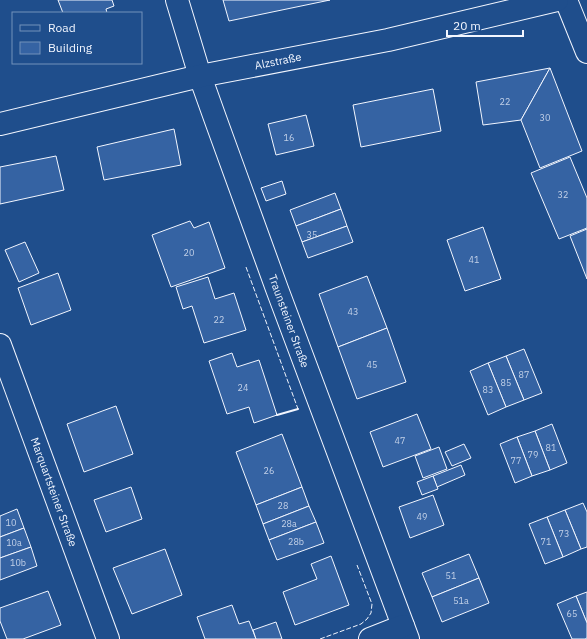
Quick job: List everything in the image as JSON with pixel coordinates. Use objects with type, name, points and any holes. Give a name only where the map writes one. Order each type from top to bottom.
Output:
[{"type":"street","name":"Traunsteiner Straße","points":[[177,0],[200,76],[277,289],[406,633]]},
{"type":"street","name":"Alzstraße","points":[[0,124],[200,76],[388,40],[556,0]]},
{"type":"street","points":[[566,0],[587,52]]},
{"type":"street","name":"Marquartsteiner Straße","points":[[0,345],[108,639]]},
{"type":"street","points":[[370,639],[406,633]]},
{"type":"building","points":[[58,0],[112,0],[114,6],[106,9],[107,12],[63,12]]},
{"type":"building","points":[[223,0],[330,0],[229,21]]},
{"type":"building","points":[[550,68],[521,120],[483,125],[476,82]]},
{"type":"building","points":[[550,68],[582,151],[540,168],[521,120]]},
{"type":"building","points":[[433,89],[441,131],[361,147],[353,105]]},
{"type":"building","points":[[306,115],[314,146],[276,155],[268,124]]},
{"type":"building","points":[[174,129],[181,165],[104,180],[97,147]]},
{"type":"building","points":[[56,156],[64,190],[0,204],[0,167]]},
{"type":"building","points":[[570,157],[587,198],[587,228],[559,239],[531,173]]},
{"type":"building","points":[[282,181],[286,194],[266,201],[261,188]]},
{"type":"building","points":[[335,193],[341,209],[296,226],[290,210]]},
{"type":"building","points":[[341,209],[347,226],[302,242],[296,226]]},
{"type":"building","points":[[190,221],[194,228],[209,222],[225,268],[171,287],[152,235]]},
{"type":"building","points":[[347,226],[353,242],[308,258],[302,242]]},
{"type":"building","points":[[483,227],[501,279],[465,291],[447,240]]},
{"type":"building","points":[[587,229],[587,279],[570,236]]},
{"type":"building","points":[[25,242],[39,273],[19,282],[5,250]]},
{"type":"building","points":[[58,273],[71,310],[31,325],[18,288]]},
{"type":"building","points":[[367,276],[387,328],[338,347],[319,294]]},
{"type":"building","points":[[208,277],[215,299],[234,293],[246,330],[204,343],[192,306],[183,309],[176,287]]},
{"type":"building","points":[[387,328],[406,382],[357,399],[338,347]]},
{"type":"building","points":[[524,349],[542,393],[524,400],[506,356]]},
{"type":"building","points":[[232,353],[237,367],[259,360],[277,415],[254,423],[249,407],[227,414],[209,361]]},
{"type":"building","points":[[506,356],[524,400],[506,407],[488,363]]},
{"type":"building","points":[[488,363],[506,407],[488,415],[470,371]]},
{"type":"building","points":[[116,406],[133,454],[84,472],[67,424]]},
{"type":"building","points":[[417,414],[431,449],[383,467],[370,432]]},
{"type":"building","points":[[552,424],[567,463],[550,470],[535,431]]},
{"type":"building","points":[[535,431],[550,470],[532,476],[517,437]]},
{"type":"building","points":[[282,434],[302,487],[256,505],[236,452]]},
{"type":"building","points":[[517,437],[532,476],[515,483],[500,444]]},
{"type":"building","points":[[464,444],[471,458],[452,466],[445,452]]},
{"type":"building","points":[[439,447],[447,469],[423,478],[415,456]]},
{"type":"building","points":[[461,465],[465,475],[437,487],[433,476]]},
{"type":"building","points":[[433,476],[438,489],[422,495],[417,482]]},
{"type":"building","points":[[131,487],[142,519],[106,532],[94,500]]},
{"type":"building","points":[[302,487],[309,506],[263,524],[256,505]]},
{"type":"building","points":[[433,495],[444,525],[410,538],[399,507]]},
{"type":"building","points":[[583,503],[587,512],[587,547],[581,549],[565,510]]},
{"type":"building","points":[[309,506],[316,522],[269,540],[263,524]]},
{"type":"building","points":[[17,509],[24,528],[0,537],[0,516]]},
{"type":"building","points":[[565,510],[581,549],[563,557],[547,517]]},
{"type":"building","points":[[547,517],[563,557],[545,564],[529,524]]},
{"type":"building","points":[[316,522],[324,543],[277,560],[269,540]]},
{"type":"building","points":[[24,528],[31,547],[0,558],[0,537]]},
{"type":"building","points":[[31,547],[37,566],[0,580],[0,558]]},
{"type":"building","points":[[165,549],[182,595],[132,614],[113,568]]},
{"type":"building","points":[[469,554],[479,578],[432,597],[422,573]]},
{"type":"building","points":[[331,556],[349,605],[295,625],[283,592],[317,579],[311,564]]},
{"type":"building","points":[[479,578],[489,603],[442,622],[432,597]]},
{"type":"building","points":[[48,591],[61,625],[23,639],[7,639],[0,621],[0,608]]},
{"type":"building","points":[[587,592],[587,623],[576,596]]},
{"type":"building","points":[[576,596],[587,623],[587,638],[585,639],[572,639],[557,604]]},
{"type":"building","points":[[232,605],[239,624],[249,621],[256,639],[205,639],[197,617]]},
{"type":"building","points":[[276,622],[282,639],[256,639],[253,630]]},
{"type":"fence","points":[[246,267],[298,409]]},
{"type":"fence","points":[[320,639],[361,624],[371,613],[372,604],[357,565]]},
{"type":"wall","points":[[277,415],[298,409]]}]
